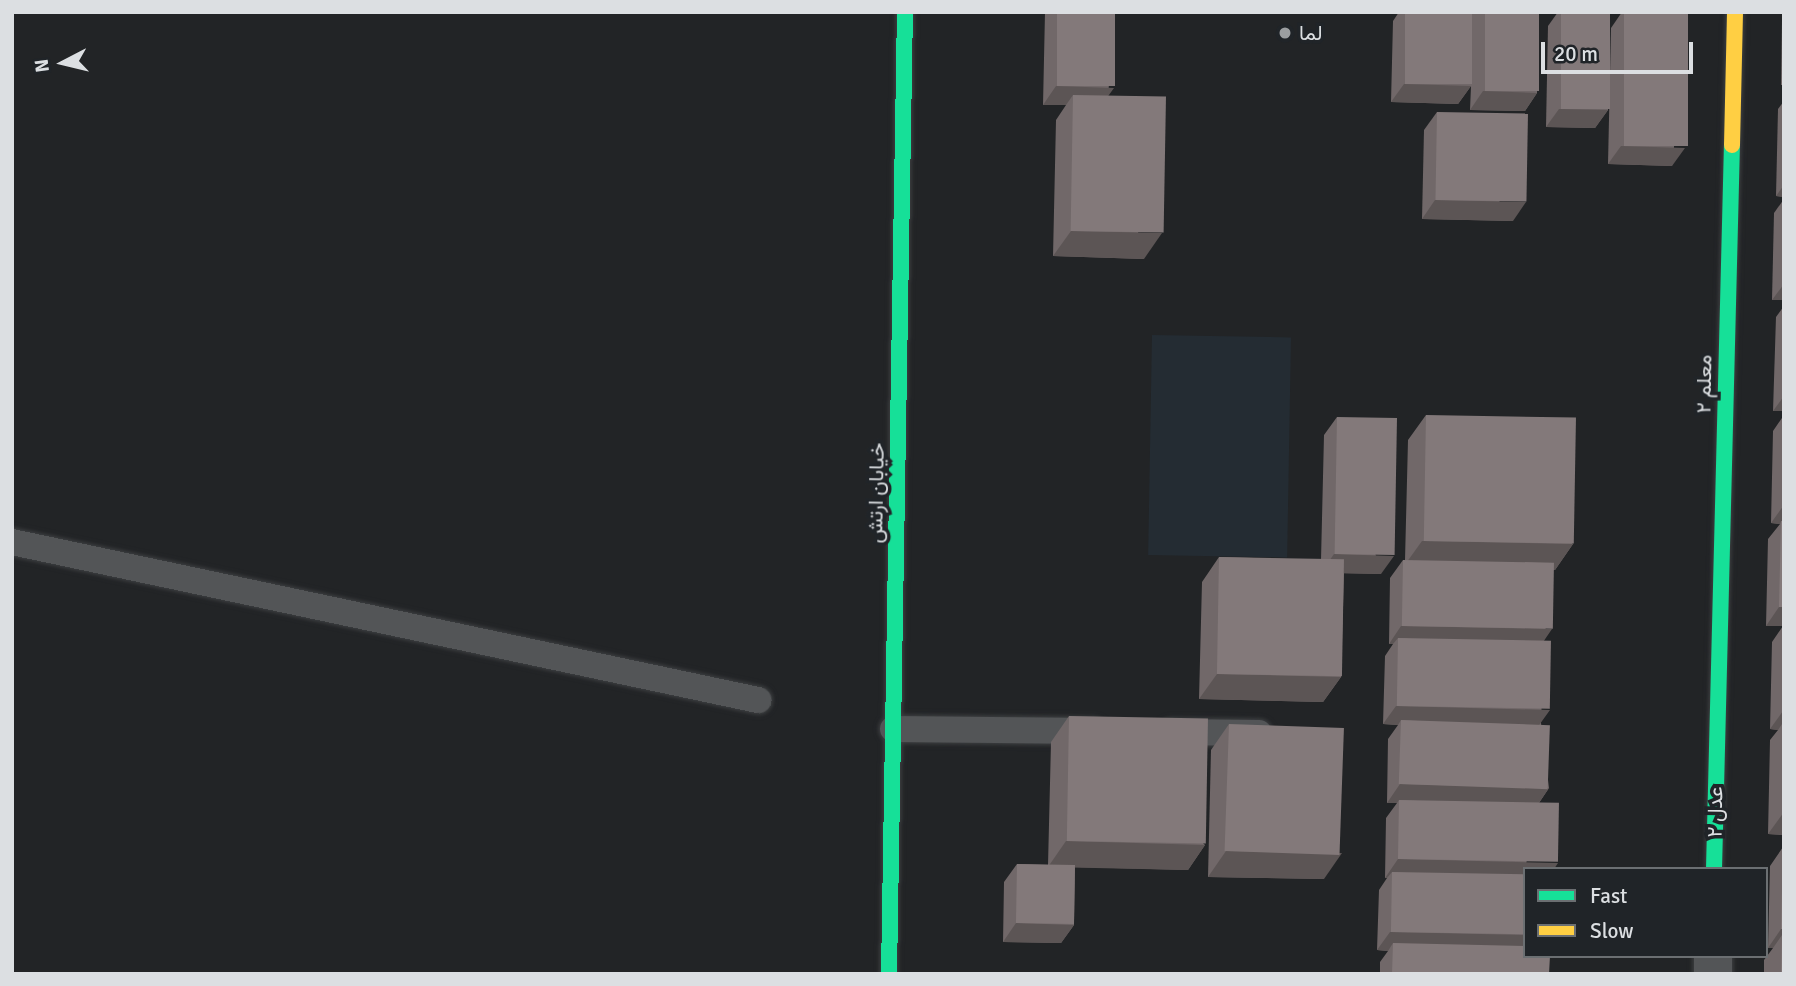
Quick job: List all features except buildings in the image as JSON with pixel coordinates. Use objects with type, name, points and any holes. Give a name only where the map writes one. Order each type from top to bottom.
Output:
[{"type":"main road","name":"خیابان ارتش","points":[[890,974],[905,12]]},
{"type":"main road","name":"معلم ۲","points":[[1716,756],[1735,12]]},
{"type":"main road","name":"عدل ۲","points":[[1714,867],[1716,756]]},
{"type":"lane","points":[[12,542],[758,700]]},
{"type":"lane","points":[[893,729],[1125,731]]},
{"type":"lane","points":[[1152,732],[1288,733]]},
{"type":"shaded area","points":[[1152,335],[1291,337],[1287,557],[1148,555]]},
{"type":"traffic: fast","points":[[889,974],[905,12]]},
{"type":"traffic: fast","points":[[1714,867],[1732,145]]},
{"type":"traffic: slow","points":[[1732,145],[1735,12]]},
{"type":"place","name":"لما","points":[[1285,33]]}]
